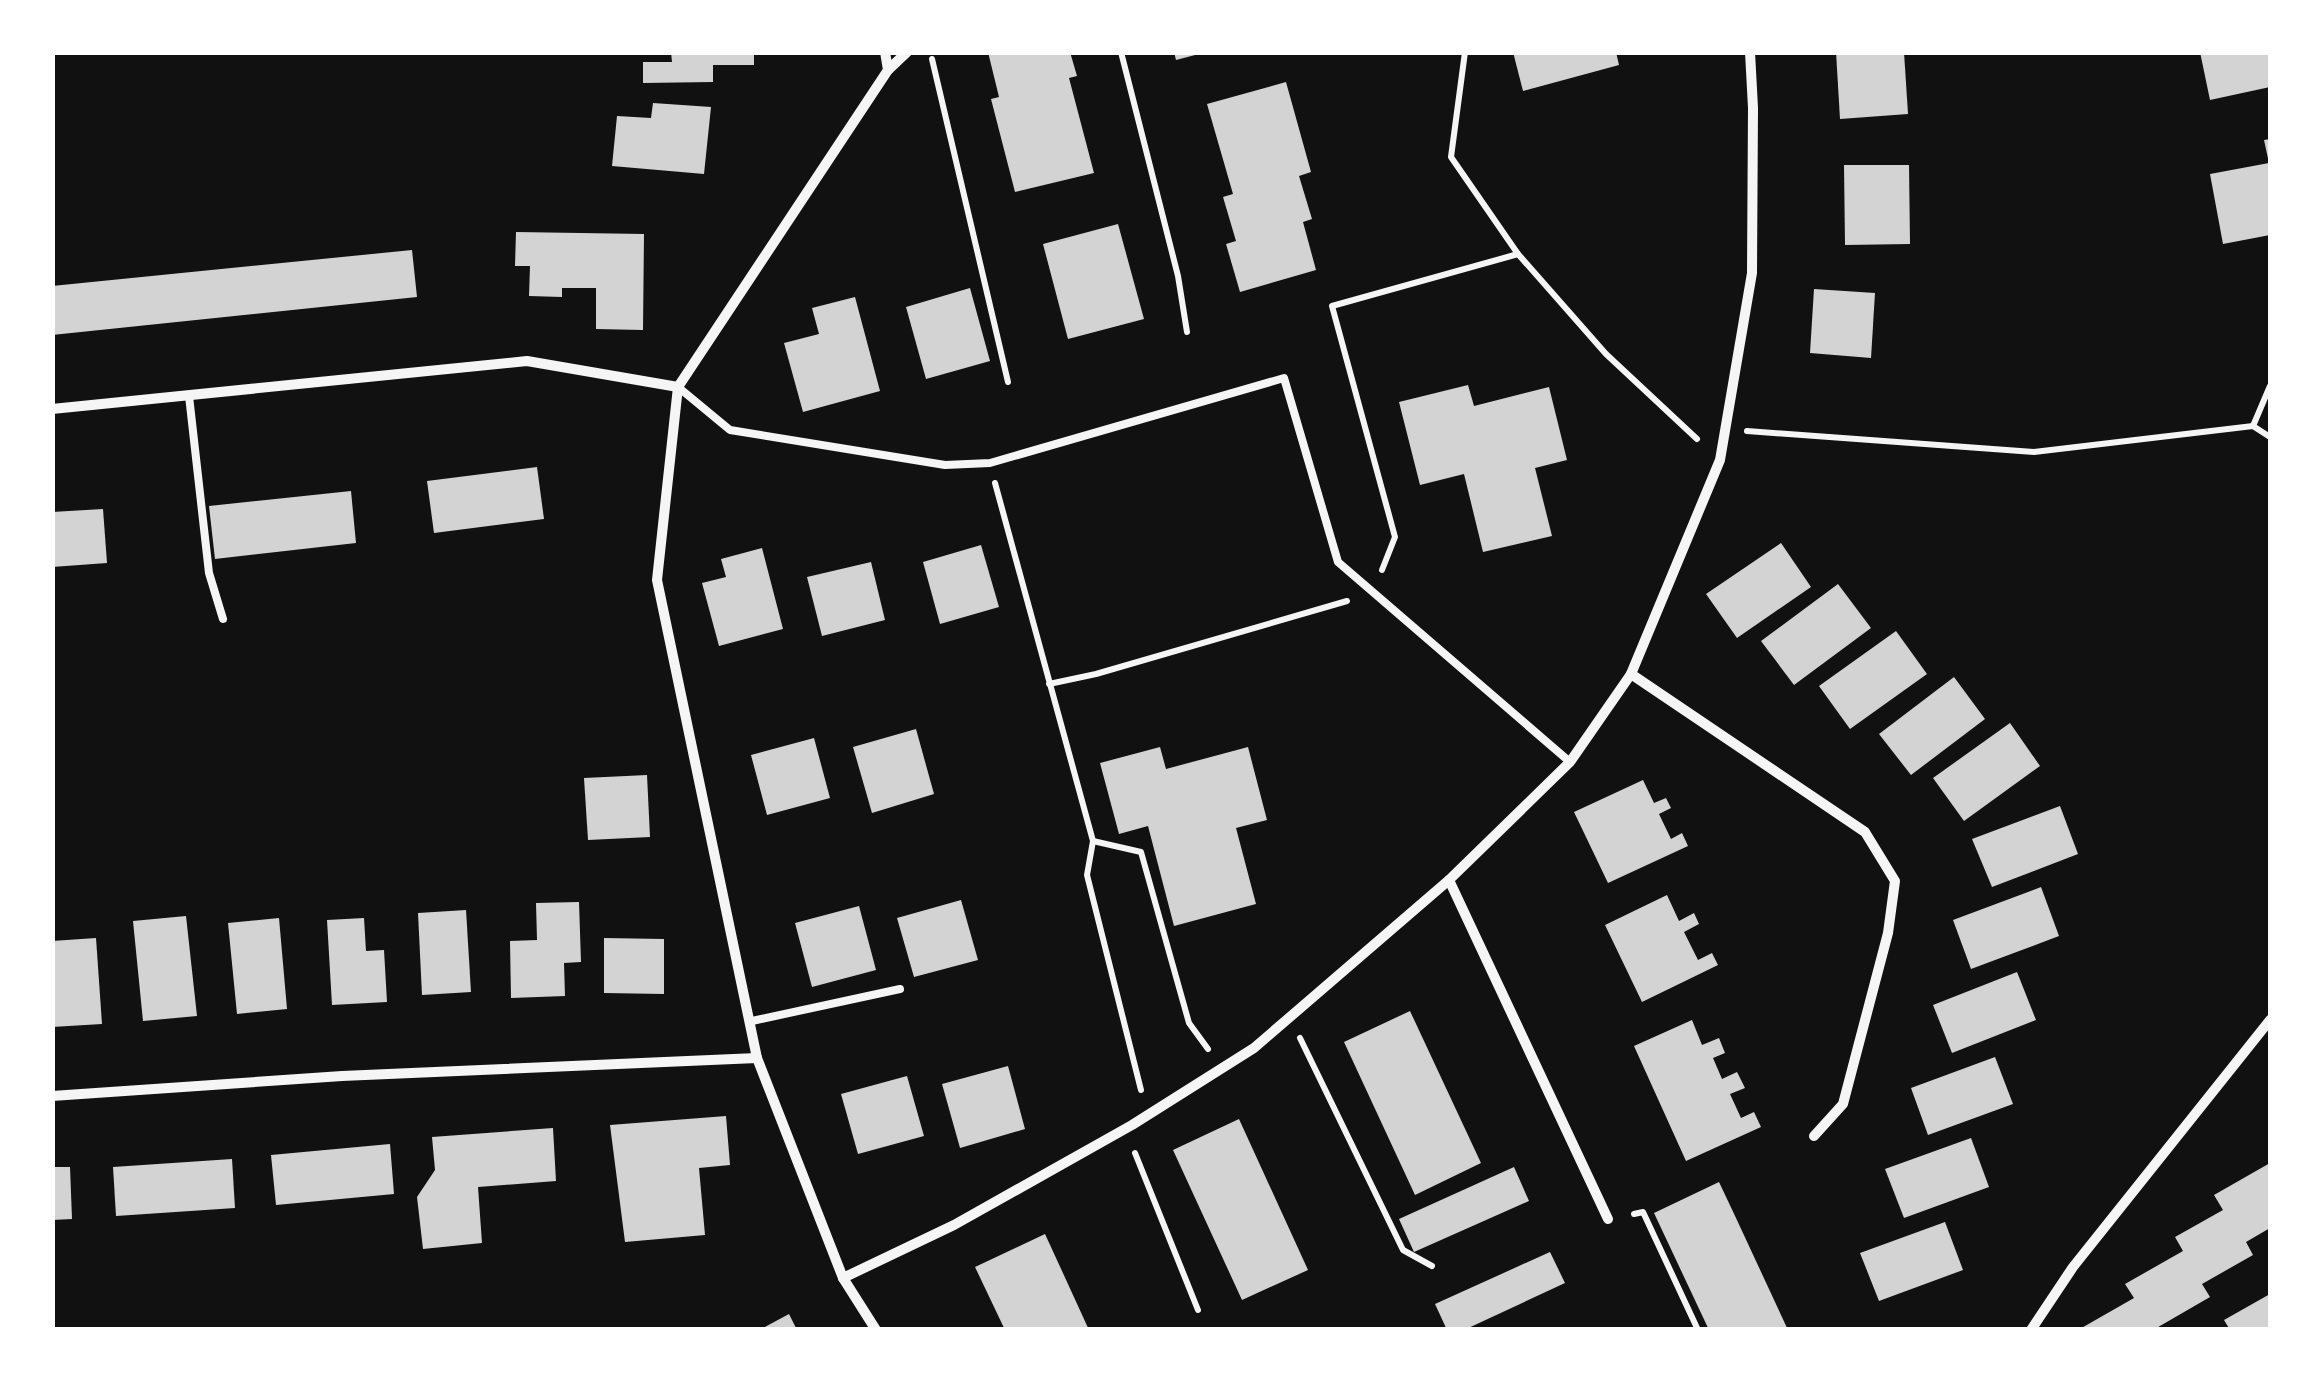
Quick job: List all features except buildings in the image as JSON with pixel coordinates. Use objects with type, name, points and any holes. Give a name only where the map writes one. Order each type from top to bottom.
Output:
[{"type":"street","points":[[885,52],[888,70]]},
{"type":"street","points":[[876,1330],[843,1278],[758,1058],[657,580],[678,387],[888,70],[907,52]]},
{"type":"street","points":[[843,1278],[954,1224],[1125,1129],[1222,1069],[1291,1019],[1450,880],[1570,762],[1632,674],[1720,460],[1752,272],[1750,52]]},
{"type":"street","points":[[52,410],[527,361],[678,387]]},
{"type":"street","points":[[1632,674],[1864,832],[1896,881],[1888,933],[1842,1104],[1814,1136]]},
{"type":"street","points":[[1450,880],[1608,1218]]},
{"type":"street","points":[[2032,1330],[2074,1267],[2270,1020]]},
{"type":"street","points":[[52,1096],[342,1076],[758,1058]]},
{"type":"lane","points":[[678,387],[730,430],[945,464],[990,463],[1284,378],[1338,562],[1570,762]]},
{"type":"lane","points":[[189,396],[209,573],[222,619]]},
{"type":"lane","points":[[752,1021],[900,989]]},
{"type":"path","points":[[931,52],[1008,382]]},
{"type":"path","points":[[1121,52],[1178,276],[1187,332]]},
{"type":"path","points":[[1466,52],[1451,157],[1518,254],[1594,340],[1720,460]]},
{"type":"path","points":[[2254,426],[2270,386]]},
{"type":"path","points":[[1726,429],[2034,452],[2254,426],[2270,437]]},
{"type":"path","points":[[990,463],[1094,842],[1087,875],[1147,1115]]},
{"type":"path","points":[[1050,684],[1096,674]]},
{"type":"path","points":[[1094,842],[1141,852],[1189,1023],[1222,1069]]},
{"type":"path","points":[[1291,1019],[1403,1250],[1432,1266]]},
{"type":"path","points":[[1125,1129],[1198,1310]]},
{"type":"path","points":[[1608,1218],[1643,1212],[1698,1330]]}]
